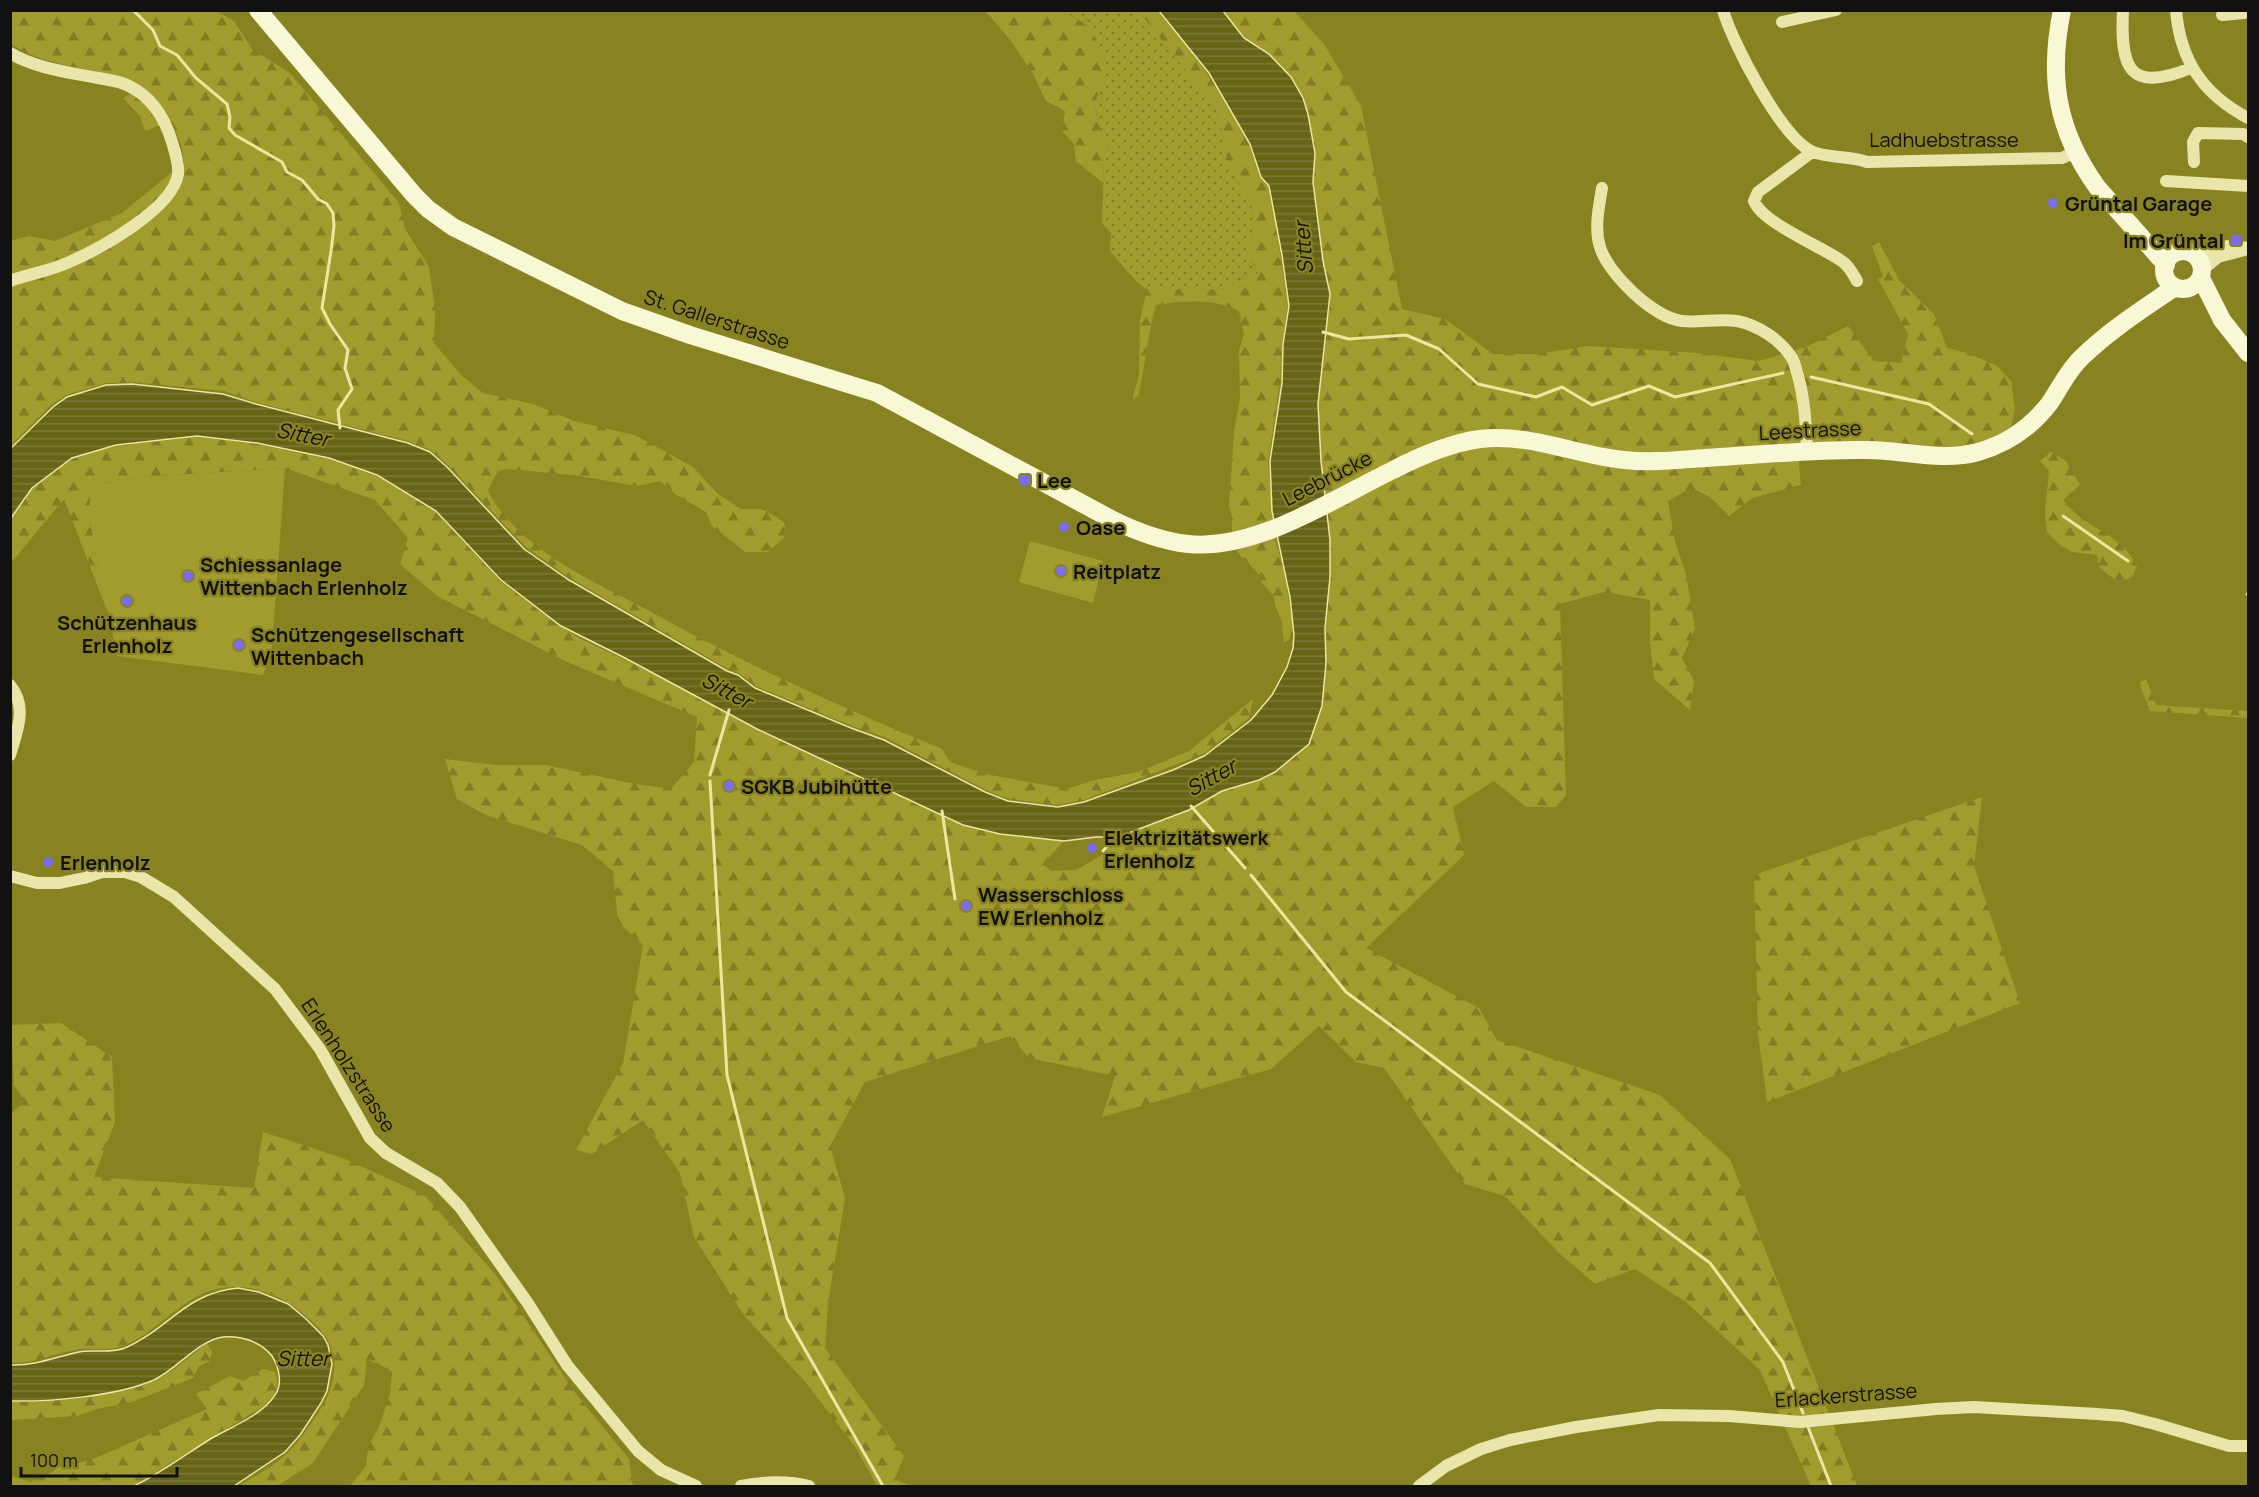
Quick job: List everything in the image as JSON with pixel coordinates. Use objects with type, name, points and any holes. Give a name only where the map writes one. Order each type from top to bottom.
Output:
[{"type":"street","name":"St. Gallerstrasse","points":[[258,10],[414,195],[428,209],[453,227],[599,301],[644,320],[877,393],[1111,519],[1142,533],[1189,544],[1239,541]]},
{"type":"street","points":[[1723,10],[1768,104],[1786,129],[1812,152],[1758,192],[1754,201],[1756,207],[1780,225],[1845,263],[1857,281]]},
{"type":"street","points":[[1782,22],[1836,10]]},
{"type":"street","points":[[2062,10],[2056,43],[2056,83],[2062,117],[2075,152],[2097,187],[2135,228],[2142,240],[2183,271],[2211,313],[2222,320],[2248,353]]},
{"type":"street","points":[[2123,10],[2123,50],[2126,62],[2135,73],[2151,78],[2171,76],[2192,68]]},
{"type":"street","points":[[2176,10],[2181,40],[2192,68],[2218,98],[2248,118]]},
{"type":"street","points":[[2222,15],[2244,13],[2243,10]]},
{"type":"street","points":[[10,53],[23,61],[39,66],[118,82],[138,91],[163,118],[177,159],[178,172],[175,185],[167,198],[122,234],[67,263],[10,281]]},
{"type":"street","points":[[2194,162],[2193,142],[2198,133],[2243,134],[2248,137]]},
{"type":"street","name":"Ladhuebstrasse","points":[[1812,152],[1856,158],[1867,162],[2062,158],[2075,152]]},
{"type":"street","points":[[2166,181],[2248,186]]},
{"type":"street","points":[[1602,188],[1598,222],[1600,249],[1612,269],[1632,291],[1653,309],[1681,321],[1736,321],[1759,329],[1777,342],[1793,359],[1804,400],[1807,452]]},
{"type":"street","points":[[2183,271],[2248,248]]},
{"type":"street","name":"Leestrasse","points":[[1433,452],[1462,442],[1504,438],[1532,440],[1600,456],[1642,461],[1868,450],[1958,456],[1998,446],[2015,435],[2038,416],[2080,359],[2183,271]]},
{"type":"street","name":"Leebrücke","points":[[1239,541],[1286,523],[1433,452]]},
{"type":"street","points":[[10,685],[18,696],[21,714],[10,755]]},
{"type":"street","name":"Erlenholzstrasse","points":[[10,876],[37,883],[60,883],[102,872],[125,872],[141,877],[174,897],[274,989],[320,1049],[370,1138],[386,1154],[437,1183],[460,1207],[527,1302],[567,1365],[638,1451],[661,1470],[696,1486]]},
{"type":"street","name":"Erlackerstrasse","points":[[1419,1486],[1446,1466],[1480,1449],[1510,1440],[1576,1427],[1659,1415],[1729,1416],[1800,1422],[1974,1407],[2097,1413],[2138,1420],[2229,1446],[2248,1446]]},
{"type":"street","points":[[741,1486],[763,1482],[792,1482],[809,1486]]},
{"type":"green space","points":[[11,11],[216,11],[234,21],[252,49],[290,73],[399,203],[405,229],[429,267],[435,309],[434,343],[460,374],[483,393],[533,404],[574,421],[635,435],[693,467],[718,494],[741,509],[761,509],[785,524],[784,538],[768,552],[745,552],[712,526],[706,512],[675,494],[660,481],[637,486],[580,476],[509,469],[498,471],[488,490],[499,509],[535,544],[577,573],[760,668],[942,749],[950,762],[985,774],[1067,789],[1095,780],[1138,772],[1189,751],[1253,699],[1249,718],[1203,754],[1084,800],[1058,805],[1009,799],[986,790],[885,737],[852,726],[756,686],[739,673],[728,669],[570,578],[526,547],[431,450],[408,441],[256,402],[224,391],[132,382],[106,383],[66,395],[51,405],[11,445],[10,241],[29,236],[55,241],[122,213],[184,162],[181,144],[171,121],[145,131],[140,116],[123,98],[143,87],[111,75],[42,59],[11,44]]},
{"type":"green space","points":[[985,11],[1064,11],[1091,28],[1097,45],[1106,58],[1106,73],[1094,105],[1111,155],[1104,159],[1103,183],[1076,161],[1074,144],[1062,131],[1065,111],[1046,101],[1033,74],[1008,37]]},
{"type":"green space","points":[[1064,11],[1139,11],[1215,108],[1225,141],[1225,151],[1238,183],[1246,192],[1252,208],[1255,225],[1249,244],[1253,264],[1260,271],[1254,277],[1246,276],[1237,283],[1221,289],[1179,289],[1154,292],[1137,282],[1110,251],[1111,233],[1102,223],[1104,159],[1111,155],[1101,131],[1094,104],[1106,73],[1106,58],[1097,45],[1091,28]]},
{"type":"green space","points":[[1139,11],[1158,11],[1191,51],[1222,96],[1249,145],[1260,177],[1268,187],[1273,207],[1288,306],[1282,343],[1280,383],[1268,461],[1275,540],[1283,565],[1293,625],[1289,640],[1284,642],[1281,619],[1274,596],[1262,583],[1259,574],[1238,553],[1232,530],[1229,507],[1234,431],[1240,399],[1239,350],[1244,334],[1239,311],[1209,302],[1156,305],[1138,396],[1132,400],[1139,375],[1140,320],[1147,289],[1159,291],[1221,289],[1237,283],[1246,276],[1254,277],[1259,271],[1249,256],[1249,244],[1255,225],[1252,208],[1246,192],[1238,183],[1230,166],[1215,108]]},
{"type":"green space","points":[[1223,11],[1294,11],[1324,44],[1361,106],[1402,309],[1445,319],[1493,354],[1537,354],[1589,346],[1697,353],[1759,361],[1806,347],[1848,326],[1874,361],[1901,363],[1908,334],[1878,279],[1883,277],[1872,246],[1879,242],[1899,280],[1934,314],[1947,348],[1970,354],[1997,366],[2011,381],[2015,409],[2011,427],[1986,442],[1964,447],[1800,447],[1801,485],[1752,498],[1729,516],[1710,497],[1691,488],[1668,501],[1675,542],[1686,574],[1695,629],[1682,658],[1694,681],[1690,710],[1654,679],[1650,642],[1650,600],[1604,592],[1560,604],[1566,795],[1556,807],[1526,807],[1494,781],[1453,807],[1464,855],[1366,948],[1479,1008],[1497,1040],[1660,1095],[1730,1159],[1857,1486],[1811,1486],[1760,1370],[1686,1302],[1635,1269],[1595,1284],[1558,1252],[1505,1196],[1465,1184],[1384,1068],[1356,1062],[1319,1026],[1271,1069],[1102,1117],[1115,1076],[1029,1058],[1010,1036],[865,1082],[830,1146],[845,1198],[828,1303],[825,1348],[904,1456],[895,1479],[910,1486],[877,1486],[856,1448],[807,1384],[743,1314],[694,1237],[680,1173],[643,1120],[592,1154],[576,1150],[623,1063],[643,945],[618,922],[613,871],[582,845],[486,815],[457,799],[445,759],[497,765],[546,765],[635,784],[671,789],[694,762],[697,717],[565,661],[437,596],[400,564],[408,538],[375,500],[285,468],[142,477],[90,486],[90,520],[103,600],[64,499],[11,563],[10,518],[18,506],[32,488],[72,459],[95,451],[117,446],[197,437],[256,444],[328,459],[376,476],[435,511],[500,581],[561,627],[583,640],[663,678],[757,729],[963,825],[1001,834],[1064,841],[1043,864],[1051,871],[1076,870],[1106,853],[1104,837],[1118,837],[1150,825],[1189,810],[1222,791],[1259,780],[1275,772],[1309,744],[1322,706],[1330,540],[1321,461],[1318,404],[1329,310],[1329,281],[1323,261],[1313,182],[1315,153],[1303,98],[1291,77],[1269,54],[1244,38]]},
{"type":"green space","points":[[2051,452],[2066,461],[2080,485],[2063,500],[2072,510],[2112,537],[2130,554],[2137,566],[2132,577],[2118,580],[2099,567],[2097,555],[2072,552],[2060,545],[2047,532],[2045,512],[2049,471],[2040,461]]},
{"type":"green space","name":"Schiessanlage Wittenbach Erlenholz","points":[[285,468],[272,647],[263,675],[117,656],[109,614],[103,600],[90,520],[90,486],[142,477]]},
{"type":"green space","name":"Reitplatz","points":[[1030,541],[1103,561],[1093,603],[1019,582]]},
{"type":"green space","points":[[2146,679],[2156,705],[2248,711],[2248,718],[2150,711],[2139,683]]},
{"type":"green space","points":[[1982,797],[1974,866],[2020,1003],[1767,1102],[1758,1033],[1754,875]]},
{"type":"green space","points":[[61,1023],[112,1057],[115,1122],[94,1177],[254,1188],[263,1132],[345,1159],[424,1195],[495,1274],[576,1394],[629,1459],[633,1486],[350,1486],[366,1466],[368,1447],[379,1427],[390,1394],[392,1372],[367,1360],[364,1385],[313,1463],[277,1486],[239,1486],[277,1462],[298,1442],[327,1397],[334,1369],[334,1359],[328,1341],[310,1320],[281,1299],[264,1291],[247,1287],[211,1290],[194,1298],[133,1342],[118,1348],[73,1350],[29,1362],[11,1363],[11,1114],[25,1101],[14,1085],[11,1025]]},
{"type":"green space","points":[[207,1343],[212,1352],[210,1361],[199,1366],[193,1378],[132,1402],[97,1409],[77,1416],[11,1420],[11,1402],[83,1398],[138,1386],[168,1373]]},
{"type":"green space","points":[[263,1369],[275,1372],[277,1388],[273,1396],[262,1407],[133,1486],[11,1486],[11,1476],[31,1482],[57,1468],[91,1460],[207,1409],[196,1394],[230,1376],[243,1381]]},
{"type":"water","points":[[1159,11],[1223,11],[1244,38],[1269,54],[1291,77],[1303,98],[1315,153],[1313,182],[1323,261],[1330,294],[1318,404],[1321,461],[1330,540],[1330,577],[1325,628],[1326,663],[1322,706],[1309,744],[1275,772],[1259,780],[1222,791],[1189,810],[1118,837],[1064,841],[1000,834],[963,825],[757,729],[561,626],[501,580],[436,511],[377,475],[329,458],[257,443],[197,436],[116,445],[72,458],[32,488],[11,518],[11,448],[53,407],[67,397],[106,385],[132,384],[223,394],[408,443],[430,452],[524,549],[569,580],[727,671],[738,675],[755,688],[884,740],[985,792],[1008,801],[1058,807],[1084,802],[1173,770],[1204,756],[1251,720],[1272,695],[1287,667],[1293,648],[1290,597],[1272,511],[1270,461],[1282,383],[1283,344],[1289,306],[1269,186],[1261,177],[1250,144],[1209,73]]},
{"type":"water","name":"Sitter","points":[[238,1288],[259,1292],[288,1304],[323,1336],[328,1345],[332,1364],[327,1391],[300,1435],[285,1452],[234,1486],[134,1486],[246,1420],[262,1409],[275,1395],[279,1381],[274,1360],[267,1351],[250,1340],[230,1337],[214,1339],[205,1343],[163,1375],[139,1386],[64,1399],[11,1401],[11,1365],[37,1363],[79,1352],[114,1351],[125,1348],[204,1297]]},
{"type":"waterway","points":[[133,10],[153,30],[160,46],[177,55],[196,78],[227,104],[230,117],[229,128],[235,135],[282,162],[287,172],[302,180],[333,213],[334,226],[322,308],[348,350],[345,368],[352,389],[338,410],[340,428]]},
{"type":"waterway","points":[[1323,332],[1349,339],[1406,335],[1439,349],[1478,384],[1536,397],[1562,387],[1592,405],[1649,386],[1675,397],[1783,373]]},
{"type":"waterway","points":[[1811,377],[1929,404],[1972,434]]},
{"type":"waterway","points":[[2063,516],[2128,561]]},
{"type":"waterway","points":[[710,775],[729,710]]},
{"type":"waterway","points":[[710,781],[727,1075],[787,1318],[883,1486]]},
{"type":"waterway","points":[[1191,806],[1245,868]]},
{"type":"waterway","points":[[942,811],[955,899]]},
{"type":"waterway","points":[[1103,851],[1118,834]]},
{"type":"waterway","points":[[1251,875],[1346,992],[1710,1263],[1783,1362],[1803,1413]]},
{"type":"waterway","points":[[1808,1427],[1831,1486]]},
{"type":"place","name":"Grüntal Garage","points":[[2053,203]]},
{"type":"place","name":"Im Grüntal","points":[[2236,240]]},
{"type":"place","name":"Lee","points":[[1025,480]]},
{"type":"place","name":"Oase","points":[[1064,527]]},
{"type":"place","name":"Reitplatz","points":[[1061,571]]},
{"type":"place","name":"Schiessanlage Wittenbach Erlenholz","points":[[188,576]]},
{"type":"place","name":"Schützenhaus Erlenholz","points":[[127,601]]},
{"type":"place","name":"Schützengesellschaft Wittenbach","points":[[239,645]]},
{"type":"place","name":"SGKB Jubihütte","points":[[729,786]]},
{"type":"place","name":"Elektrizitätswerk Erlenholz","points":[[1092,848]]},
{"type":"place","name":"Erlenholz","points":[[48,862]]},
{"type":"place","name":"Wasserschloss EW Erlenholz","points":[[966,906]]}]
